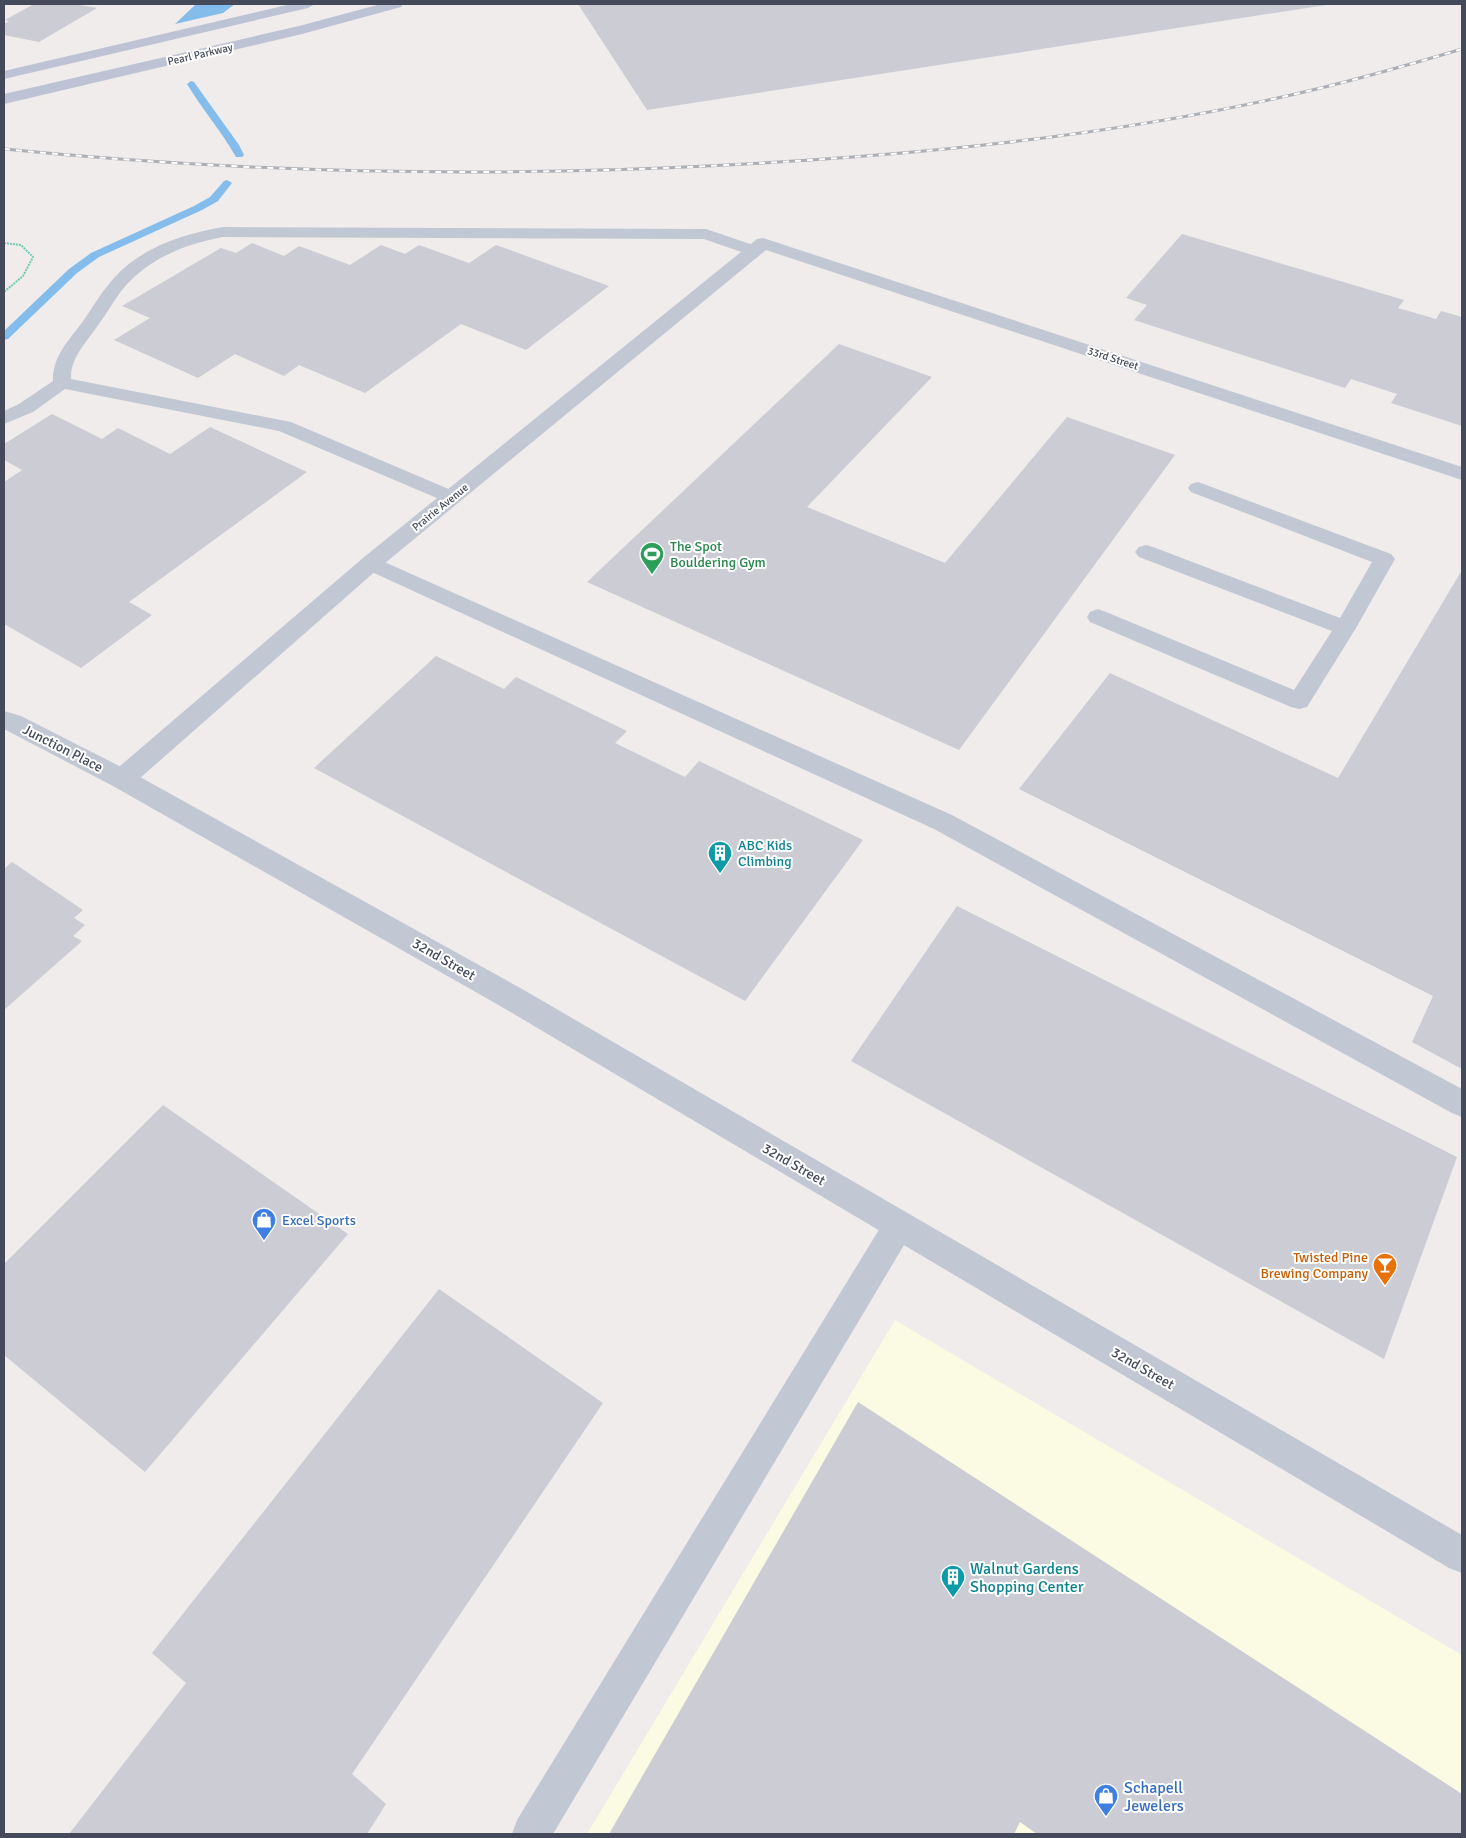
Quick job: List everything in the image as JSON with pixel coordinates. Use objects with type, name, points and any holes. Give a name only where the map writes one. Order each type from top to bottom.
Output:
[{"type":"main road","name":"Pearl Parkway","points":[[4,75],[308,4]]},
{"type":"main road","name":"Pearl Parkway","points":[[4,99],[302,30],[396,4]]},
{"type":"street","name":"33rd Street","points":[[758,247],[1462,474]]},
{"type":"street","name":"Prairie Avenue","points":[[122,778],[371,563],[758,247]]},
{"type":"street","name":"Junction Place","points":[[4,720],[12,722],[122,778]]},
{"type":"street","name":"32nd Street","points":[[122,778],[512,998],[1462,1555]]},
{"type":"lane","points":[[62,383],[60,371],[70,350],[126,275],[146,260],[175,244],[203,235],[223,232],[706,234],[758,247]]},
{"type":"lane","points":[[4,418],[26,408],[62,383],[284,426],[451,498]]},
{"type":"lane","points":[[1098,617],[1299,701],[1345,628],[1384,559],[1198,488]]},
{"type":"lane","points":[[1146,552],[1345,628]]},
{"type":"lane","points":[[371,563],[943,822],[1462,1104]]},
{"type":"lane","points":[[531,1834],[899,1225]]},
{"type":"path","points":[[4,243],[21,245],[33,257],[22,276],[4,292]]},
{"type":"shaded area","name":"Walnut Gardens Shopping Center","points":[[895,1320],[1462,1655],[1462,1834],[587,1834]]},
{"type":"water","points":[[196,4],[235,4],[223,13],[175,24]]},
{"type":"building","points":[[34,4],[74,4],[97,8],[39,42],[4,35],[4,24],[9,21],[5,20]]},
{"type":"building","points":[[578,4],[1326,4],[1326,5],[647,110]]},
{"type":"building","points":[[1182,234],[1404,300],[1398,308],[1436,319],[1441,311],[1462,317],[1462,426],[1391,403],[1397,394],[1351,379],[1345,388],[1134,320],[1147,305],[1126,298]]},
{"type":"building","points":[[252,243],[284,256],[299,246],[350,265],[381,245],[405,254],[419,245],[469,263],[496,245],[609,286],[526,350],[461,324],[365,393],[299,365],[284,376],[235,354],[198,378],[114,340],[150,318],[122,306],[221,248],[236,253]]},
{"type":"building","points":[[839,344],[932,377],[807,507],[945,563],[1067,417],[1175,455],[959,750],[587,582]]},
{"type":"building","points":[[52,414],[102,439],[118,428],[170,454],[210,427],[307,472],[129,602],[152,615],[81,668],[4,624],[4,482],[22,470],[4,460],[4,444]]},
{"type":"building","points":[[1462,570],[1462,1069],[1412,1042],[1433,996],[1019,789],[1110,673],[1338,778]]},
{"type":"building","points":[[436,656],[504,689],[516,677],[627,731],[615,743],[685,777],[699,761],[863,840],[745,1001],[314,768]]},
{"type":"building","points":[[12,862],[83,910],[74,918],[85,925],[73,936],[82,941],[4,1010],[4,869]]},
{"type":"building","points":[[957,906],[1457,1157],[1384,1359],[851,1061]]},
{"type":"building","points":[[163,1105],[348,1234],[145,1472],[4,1355],[4,1264]]},
{"type":"building","points":[[439,1289],[603,1403],[352,1774],[386,1804],[367,1834],[69,1834],[186,1683],[152,1653]]},
{"type":"building","name":"Walnut Gardens Shopping Center","points":[[858,1402],[1462,1794],[1462,1834],[1037,1834],[1020,1822],[1014,1834],[609,1834]]},
{"type":"waterway","points":[[191,84],[239,155]]},
{"type":"waterway","points":[[4,337],[73,271],[95,255],[198,208],[214,199],[227,183]]},
{"type":"railway","points":[[4,149],[185,163],[365,171],[455,172],[636,169],[798,161],[940,150],[1081,133],[1151,122],[1221,110],[1313,90],[1462,49]]},
{"type":"place","name":"The Spot Bouldering Gym","points":[[652,575]]},
{"type":"place","name":"ABC Kids Climbing","points":[[720,874]]},
{"type":"place","name":"Excel Sports","points":[[264,1241]]},
{"type":"place","name":"Twisted Pine Brewing Company","points":[[1385,1286]]},
{"type":"place","name":"Walnut Gardens Shopping Center","points":[[953,1598]]},
{"type":"place","name":"Schapell Jewelers","points":[[1106,1817]]}]
